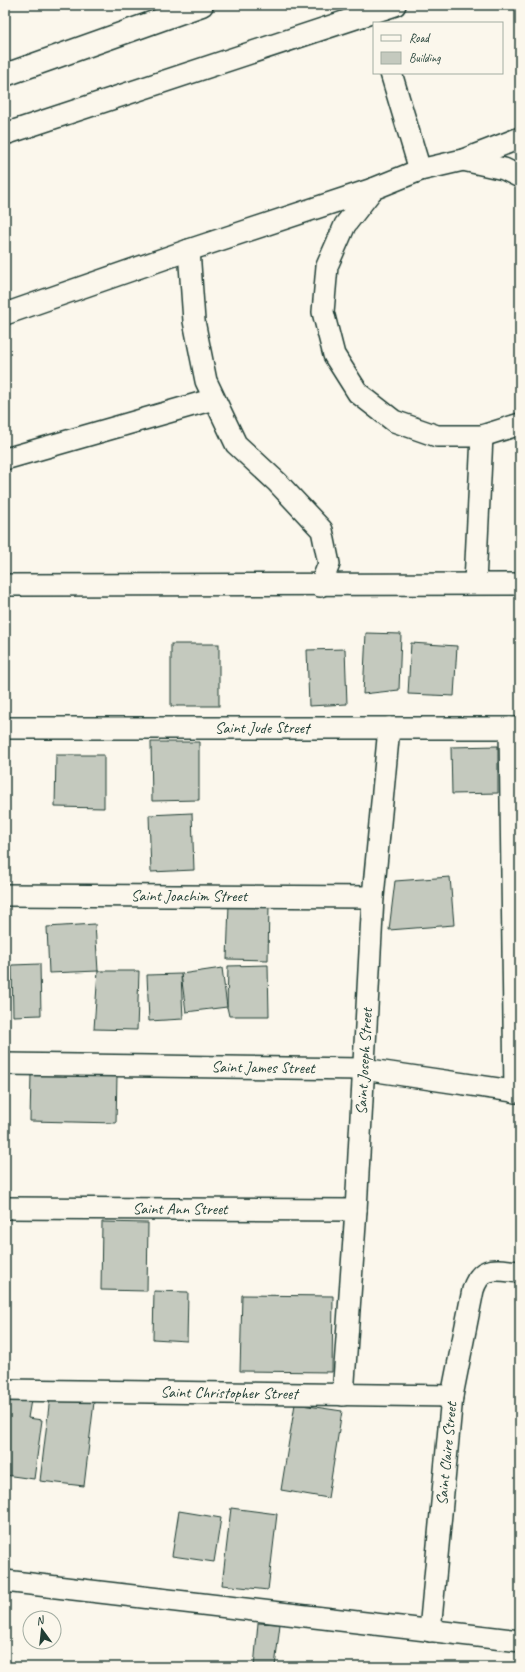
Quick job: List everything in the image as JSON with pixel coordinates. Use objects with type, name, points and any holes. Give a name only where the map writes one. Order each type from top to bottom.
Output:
[{"type":"main road","points":[[5,75],[202,5]]},
{"type":"street","points":[[5,134],[373,14],[395,5]]},
{"type":"street","points":[[391,74],[420,170]]},
{"type":"street","points":[[5,314],[189,250],[373,189],[420,170],[463,160],[520,138]]},
{"type":"street","points":[[463,160],[504,169],[520,177]]},
{"type":"street","points":[[373,189],[345,225],[327,266],[324,312],[334,355],[358,393],[394,421],[437,436],[482,436],[520,424]]},
{"type":"street","points":[[189,250],[194,321],[206,381],[236,444],[277,482],[322,530],[329,564],[320,586]]},
{"type":"street","points":[[5,459],[214,399]]},
{"type":"street","points":[[475,583],[482,436]]},
{"type":"street","points":[[5,585],[320,586],[475,583],[520,584]]},
{"type":"street","name":"Saint Jude Street","points":[[5,728],[515,728]]},
{"type":"street","name":"Saint Joseph Street","points":[[343,1395],[356,1210],[373,897],[389,728]]},
{"type":"street","points":[[515,728],[517,1092]]},
{"type":"street","name":"Saint Joachim Street","points":[[5,895],[373,897]]},
{"type":"street","name":"Saint James Street","points":[[5,1064],[363,1069],[517,1092]]},
{"type":"street","name":"Saint Ann Street","points":[[5,1208],[356,1210]]},
{"type":"street","name":"Saint Claire Street","points":[[430,1631],[452,1396],[477,1279],[484,1273],[495,1270],[520,1272]]},
{"type":"street","name":"Saint Christopher Street","points":[[5,1390],[452,1396]]},
{"type":"street","points":[[5,1581],[430,1631],[520,1640]]},
{"type":"building","points":[[366,633],[401,634],[399,690],[363,694]]},
{"type":"building","points":[[411,643],[457,646],[454,696],[408,694]]},
{"type":"building","points":[[171,644],[219,644],[219,706],[171,706]]},
{"type":"building","points":[[345,649],[347,704],[309,706],[307,650]]},
{"type":"building","points":[[151,742],[199,742],[199,800],[152,801]]},
{"type":"building","points":[[498,746],[498,793],[452,794],[451,747]]},
{"type":"building","points":[[56,755],[104,755],[104,808],[55,807]]},
{"type":"building","points":[[192,813],[194,870],[151,872],[149,815]]},
{"type":"building","points":[[450,877],[454,925],[389,930],[395,881]]},
{"type":"building","points":[[229,904],[269,905],[268,960],[227,959]]},
{"type":"building","points":[[95,924],[98,971],[49,973],[47,927]]},
{"type":"building","points":[[40,964],[41,1015],[13,1016],[12,965]]},
{"type":"building","points":[[268,965],[269,1016],[229,1016],[227,1007],[228,966]]},
{"type":"building","points":[[222,968],[227,1007],[186,1012],[181,974]]},
{"type":"building","points":[[98,971],[139,971],[137,1030],[94,1029]]},
{"type":"building","points":[[181,974],[183,1019],[149,1021],[147,975]]},
{"type":"building","points":[[31,1073],[117,1075],[116,1123],[30,1121]]},
{"type":"building","points":[[102,1222],[148,1223],[147,1291],[101,1290]]},
{"type":"building","points":[[154,1291],[188,1292],[187,1341],[153,1339]]},
{"type":"building","points":[[242,1295],[333,1296],[332,1372],[240,1371]]},
{"type":"building","points":[[5,1396],[31,1400],[28,1418],[42,1420],[34,1479],[5,1475]]},
{"type":"building","points":[[50,1397],[94,1402],[84,1486],[40,1481]]},
{"type":"building","points":[[295,1404],[342,1411],[328,1498],[281,1490]]},
{"type":"building","points":[[231,1508],[277,1514],[268,1590],[222,1585]]},
{"type":"building","points":[[179,1511],[221,1518],[214,1562],[172,1556]]},
{"type":"building","points":[[258,1623],[280,1624],[275,1667],[254,1667]]}]
